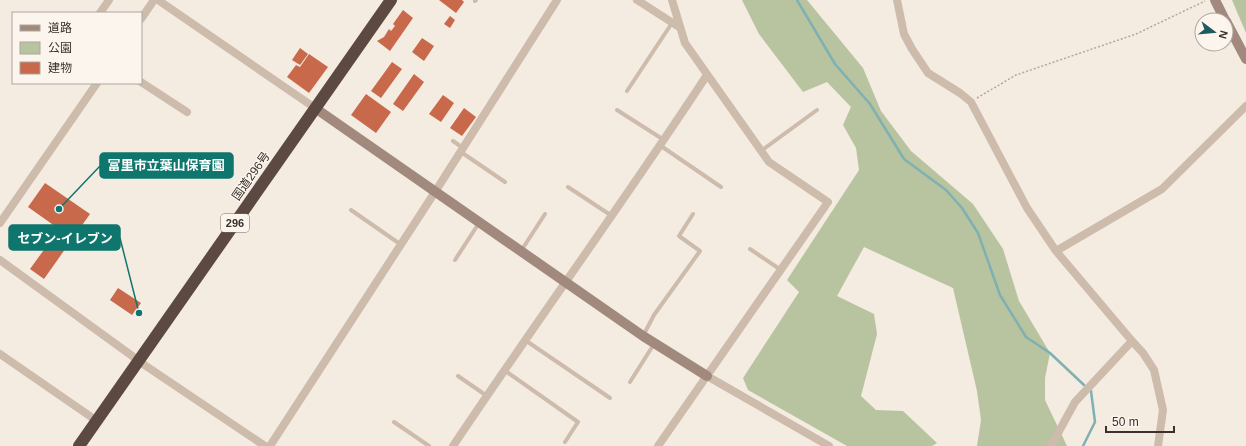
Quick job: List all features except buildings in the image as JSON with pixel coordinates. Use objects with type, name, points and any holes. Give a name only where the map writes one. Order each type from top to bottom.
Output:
[{"type":"highway","name":"国道296号","points":[[79,446],[391,0]]},
{"type":"street","points":[[101,12],[109,0]]},
{"type":"street","points":[[142,18],[154,0]]},
{"type":"street","points":[[158,0],[643,336],[707,376],[829,446]]},
{"type":"street","points":[[270,446],[435,192],[557,0]]},
{"type":"street","points":[[638,0],[676,25]]},
{"type":"street","points":[[658,446],[828,202],[769,162],[761,152],[685,43],[676,25],[672,0]]},
{"type":"street","points":[[897,0],[904,34],[928,73],[960,93],[970,102],[1027,208],[1056,251],[1143,352],[1154,370],[1163,410],[1158,446]]},
{"type":"street","points":[[1215,0],[1221,12]]},
{"type":"street","points":[[1234,36],[1246,59]]},
{"type":"street","points":[[453,446],[504,370],[663,143],[707,75]]},
{"type":"street","points":[[142,83],[187,112]]},
{"type":"street","points":[[0,223],[96,84]]},
{"type":"street","points":[[1056,251],[1162,190],[1246,106]]},
{"type":"street","points":[[0,260],[139,361],[265,446]]},
{"type":"street","points":[[1052,446],[1075,402],[1132,341]]},
{"type":"street","points":[[0,354],[97,421]]},
{"type":"lane","points":[[627,91],[676,25]]},
{"type":"lane","points":[[617,110],[721,187]]},
{"type":"lane","points":[[761,152],[817,110]]},
{"type":"lane","points":[[453,141],[462,150],[505,182]]},
{"type":"lane","points":[[568,187],[612,216]]},
{"type":"lane","points":[[351,210],[400,244]]},
{"type":"lane","points":[[521,252],[546,214]]},
{"type":"lane","points":[[643,336],[654,315],[700,251],[679,236],[693,214]]},
{"type":"lane","points":[[454,260],[479,223]]},
{"type":"lane","points":[[750,249],[781,270]]},
{"type":"lane","points":[[526,340],[610,398]]},
{"type":"lane","points":[[630,382],[655,343]]},
{"type":"lane","points":[[504,370],[578,422],[565,442]]},
{"type":"lane","points":[[458,376],[486,396]]},
{"type":"lane","points":[[394,422],[429,446]]},
{"type":"path","points":[[970,102],[1016,75],[1136,34],[1207,0]]},
{"type":"green space","points":[[742,0],[807,0],[863,68],[881,111],[911,151],[973,204],[1003,249],[1019,301],[1050,353],[1045,378],[1045,400],[1067,446],[977,446],[981,420],[977,391],[953,288],[864,247],[837,296],[874,314],[877,334],[861,396],[876,410],[903,411],[937,443],[932,446],[847,446],[748,390],[743,378],[799,292],[787,280],[859,170],[856,148],[843,125],[851,107],[827,82],[803,92],[759,34]]},
{"type":"green space","points":[[1232,0],[1246,0],[1246,33]]},
{"type":"waterway","points":[[797,0],[835,64],[870,104],[904,159],[946,190],[962,208],[978,233],[1000,295],[1026,337],[1050,353],[1084,385]]},
{"type":"waterway","points":[[1083,446],[1095,422],[1090,390]]},
{"type":"place","name":"富里市立葉山保育園","points":[[59,209]]},
{"type":"place","name":"セブン-イレブン","points":[[139,313]]}]
